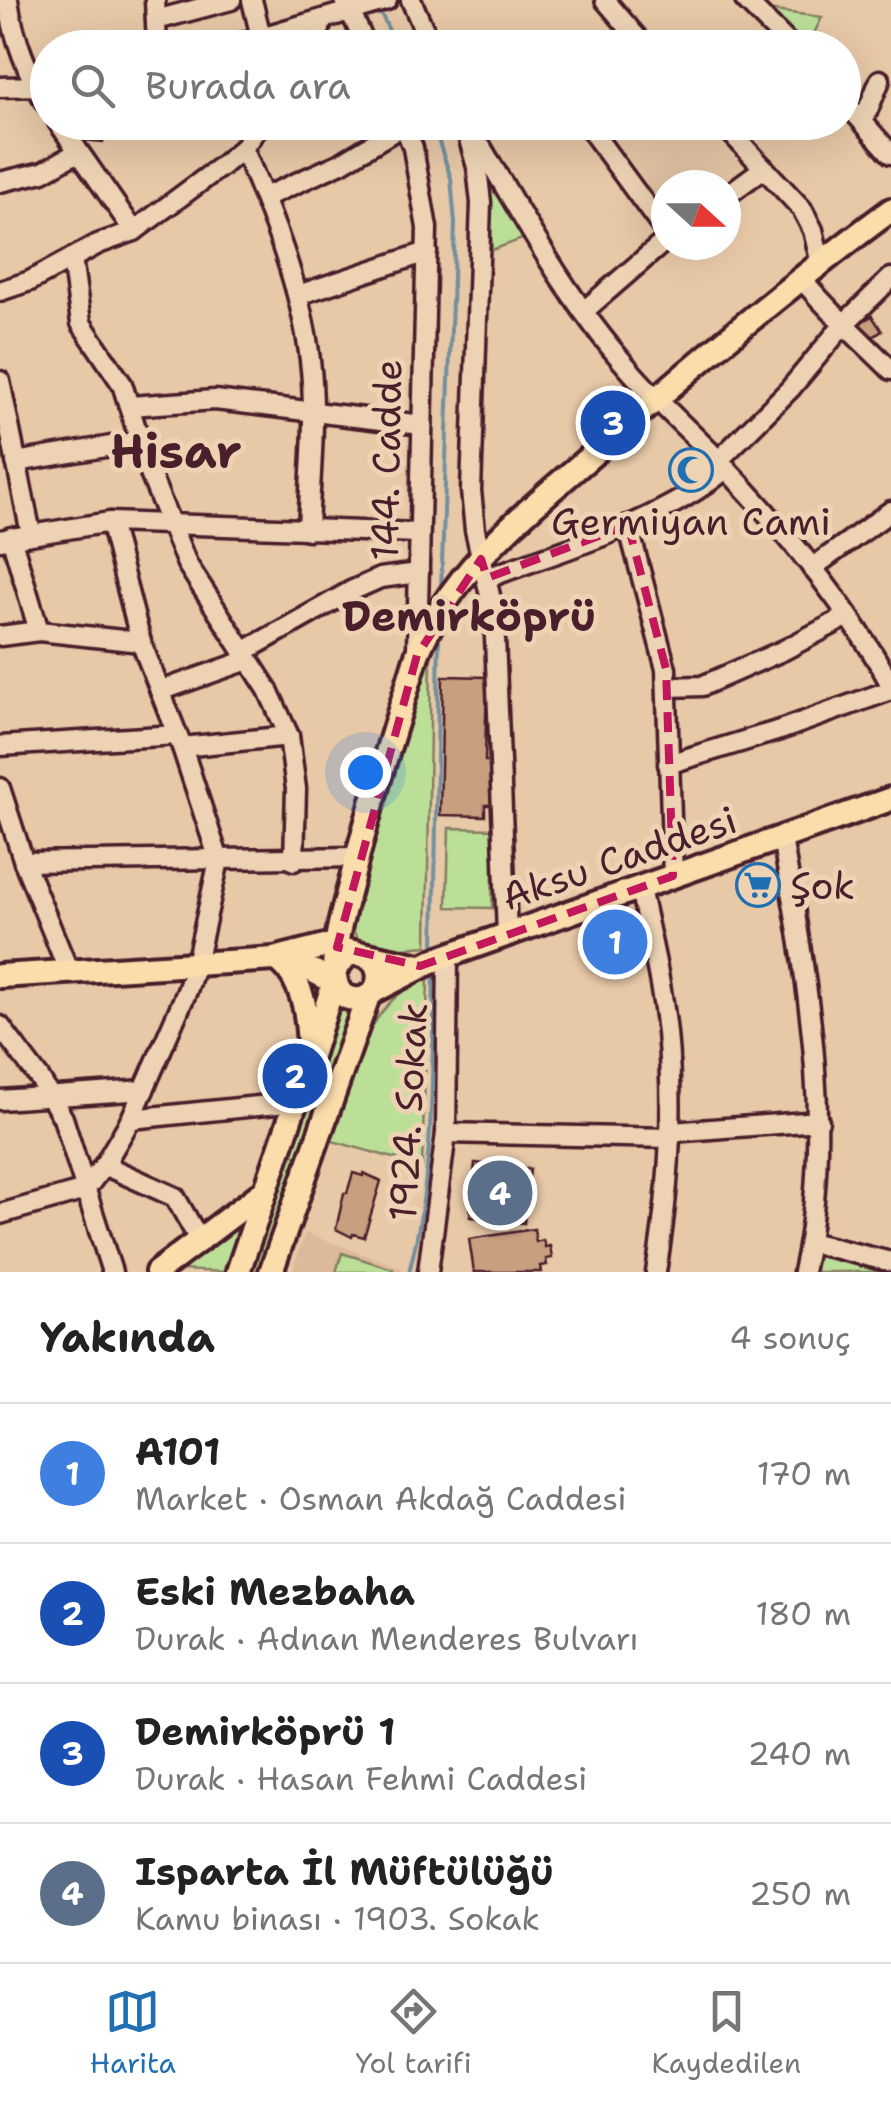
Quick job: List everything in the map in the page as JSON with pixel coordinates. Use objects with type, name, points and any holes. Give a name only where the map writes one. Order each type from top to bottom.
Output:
[{"type":"main road","points":[[418,656],[430,628],[530,510],[656,399],[891,210]]},
{"type":"main road","name":"144. Cadde","points":[[238,1272],[306,1072],[333,977],[356,858],[418,656]]},
{"type":"main road","name":"Aksu Caddesi","points":[[371,993],[448,955],[891,800]]},
{"type":"main road","points":[[0,976],[276,960],[319,946],[420,966]]},
{"type":"main road","points":[[333,977],[340,959],[362,954]]},
{"type":"main road","points":[[271,1272],[347,1054],[378,984],[378,968],[362,954]]},
{"type":"main road","points":[[276,960],[333,977],[346,997],[371,993]]},
{"type":"main road","points":[[276,960],[292,974],[304,1003],[309,1048],[306,1072]]},
{"type":"main road","points":[[347,1054],[374,1010],[420,966]]},
{"type":"main road","points":[[157,1272],[266,1190]]},
{"type":"street","points":[[8,0],[30,57]]},
{"type":"street","points":[[155,0],[156,30]]},
{"type":"street","points":[[156,20],[231,0]]},
{"type":"street","points":[[252,0],[259,30]]},
{"type":"street","points":[[290,30],[353,7],[387,0]]},
{"type":"street","points":[[412,0],[424,30]]},
{"type":"street","points":[[605,0],[631,30]]},
{"type":"street","points":[[746,0],[775,30]]},
{"type":"street","points":[[319,30],[322,21]]},
{"type":"street","points":[[880,80],[863,122],[891,154]]},
{"type":"street","points":[[0,87],[30,86]]},
{"type":"street","points":[[69,140],[134,230]]},
{"type":"street","points":[[0,291],[30,281],[134,230],[248,140]]},
{"type":"street","points":[[264,197],[340,162],[376,140]]},
{"type":"street","name":"144. Cadde","points":[[407,140],[422,192],[427,252],[418,656]]},
{"type":"street","points":[[470,140],[481,203],[470,471],[479,570],[494,613],[507,934]]},
{"type":"street","points":[[476,140],[584,311],[656,399],[722,465],[812,568],[848,616],[891,688],[780,730],[668,764]]},
{"type":"street","points":[[598,140],[651,215]]},
{"type":"street","points":[[737,140],[806,215],[811,271],[829,312],[891,370]]},
{"type":"street","points":[[242,148],[264,197],[298,296],[310,360],[313,412],[308,530]]},
{"type":"street","points":[[0,182],[43,172],[76,152]]},
{"type":"street","points":[[741,185],[764,168]]},
{"type":"street","points":[[584,311],[651,250]]},
{"type":"street","points":[[298,296],[427,252]]},
{"type":"street","points":[[72,258],[81,323],[122,384],[151,476],[188,564],[268,690],[289,736],[296,788],[294,860]]},
{"type":"street","points":[[479,570],[628,524],[687,497],[722,465],[844,324],[891,278]]},
{"type":"street","points":[[0,381],[31,534]]},
{"type":"street","points":[[130,406],[215,400],[422,425]]},
{"type":"street","points":[[16,462],[141,440]]},
{"type":"street","points":[[812,568],[891,511]]},
{"type":"street","points":[[40,632],[6,538],[110,522],[419,533]]},
{"type":"street","points":[[0,1214],[85,1190],[104,1165],[144,1090],[196,964],[218,860],[180,741],[141,642],[110,522]]},
{"type":"street","points":[[628,524],[662,647],[667,688],[672,876]]},
{"type":"street","points":[[160,692],[245,656],[351,591],[380,578],[418,572]]},
{"type":"street","points":[[667,688],[702,686],[848,616]]},
{"type":"street","points":[[0,636],[40,632],[141,642]]},
{"type":"street","points":[[0,746],[289,736]]},
{"type":"street","points":[[2,800],[68,972]]},
{"type":"street","points":[[782,838],[811,1011],[819,1121],[810,1242],[802,1272]]},
{"type":"street","points":[[24,862],[356,858]]},
{"type":"street","points":[[640,888],[667,1031],[671,1135],[666,1212],[656,1272]]},
{"type":"street","name":"1924. Sokak","points":[[428,1272],[446,1133],[448,955]]},
{"type":"street","points":[[0,1026],[63,1118],[112,1272]]},
{"type":"street","points":[[0,1100],[144,1090]]},
{"type":"street","points":[[130,1119],[296,1102]]},
{"type":"street","points":[[446,1133],[671,1135],[819,1121]]},
{"type":"street","points":[[104,1165],[175,1197],[200,1241]]},
{"type":"street","points":[[810,1242],[891,1262]]},
{"type":"highlighted area","points":[[628,525],[666,669],[673,876],[420,966],[337,947],[417,655],[481,559],[487,578]]},
{"type":"shaded area","points":[[305,1233],[402,1268],[401,1272],[292,1272]]},
{"type":"green space","points":[[766,10],[822,17],[816,30],[786,30]]},
{"type":"green space","points":[[486,168],[525,238],[492,250]]},
{"type":"green space","points":[[431,645],[427,946],[389,949],[361,943],[351,928],[366,860]]},
{"type":"green space","points":[[449,828],[494,829],[492,908],[447,907]]},
{"type":"green space","points":[[428,978],[422,1166],[329,1140],[352,1070],[374,1024],[406,988]]},
{"type":"green space","points":[[339,1003],[352,1008],[261,1272],[247,1272]]},
{"type":"green space","points":[[241,1219],[245,1220],[227,1272],[177,1270]]},
{"type":"green space","points":[[342,1253],[393,1269],[392,1272],[336,1272]]},
{"type":"green space","points":[[814,1253],[891,1272],[810,1272]]},
{"type":"building","points":[[872,316],[882,331],[866,341],[856,325]]},
{"type":"building","name":"Germiyan Cami","points":[[693,453],[705,477],[687,486],[677,463]]},
{"type":"building","points":[[443,676],[487,677],[485,761],[492,761],[491,805],[485,805],[485,816],[440,815]]},
{"type":"building","points":[[475,1163],[530,1169],[524,1223],[470,1217]]},
{"type":"building","points":[[353,1173],[364,1173],[381,1181],[364,1237],[352,1237],[336,1229]]},
{"type":"building","points":[[534,1229],[536,1242],[543,1240],[545,1247],[550,1246],[552,1258],[546,1259],[547,1265],[540,1266],[541,1272],[474,1272],[469,1239]]},
{"type":"waterway","points":[[379,9],[389,30]]},
{"type":"waterway","points":[[438,140],[451,178],[455,224],[441,589]]},
{"type":"waterway","points":[[434,949],[439,633]]},
{"type":"waterway","points":[[409,1272],[428,1159],[434,968]]},
{"type":"place","name":"Demirköprü 1","points":[[613,423]]},
{"type":"place","name":"Germiyan Cami","points":[[691,470]]},
{"type":"place","name":"Şok","points":[[758,885]]},
{"type":"place","name":"A101","points":[[615,942]]},
{"type":"place","name":"Eski Mezbaha","points":[[295,1076]]},
{"type":"place","name":"Isparta İl Müftülüğü","points":[[500,1193]]},
{"type":"district","name":"Hisar","points":[[176,451]]},
{"type":"district","name":"Demirköprü","points":[[469,616]]}]
